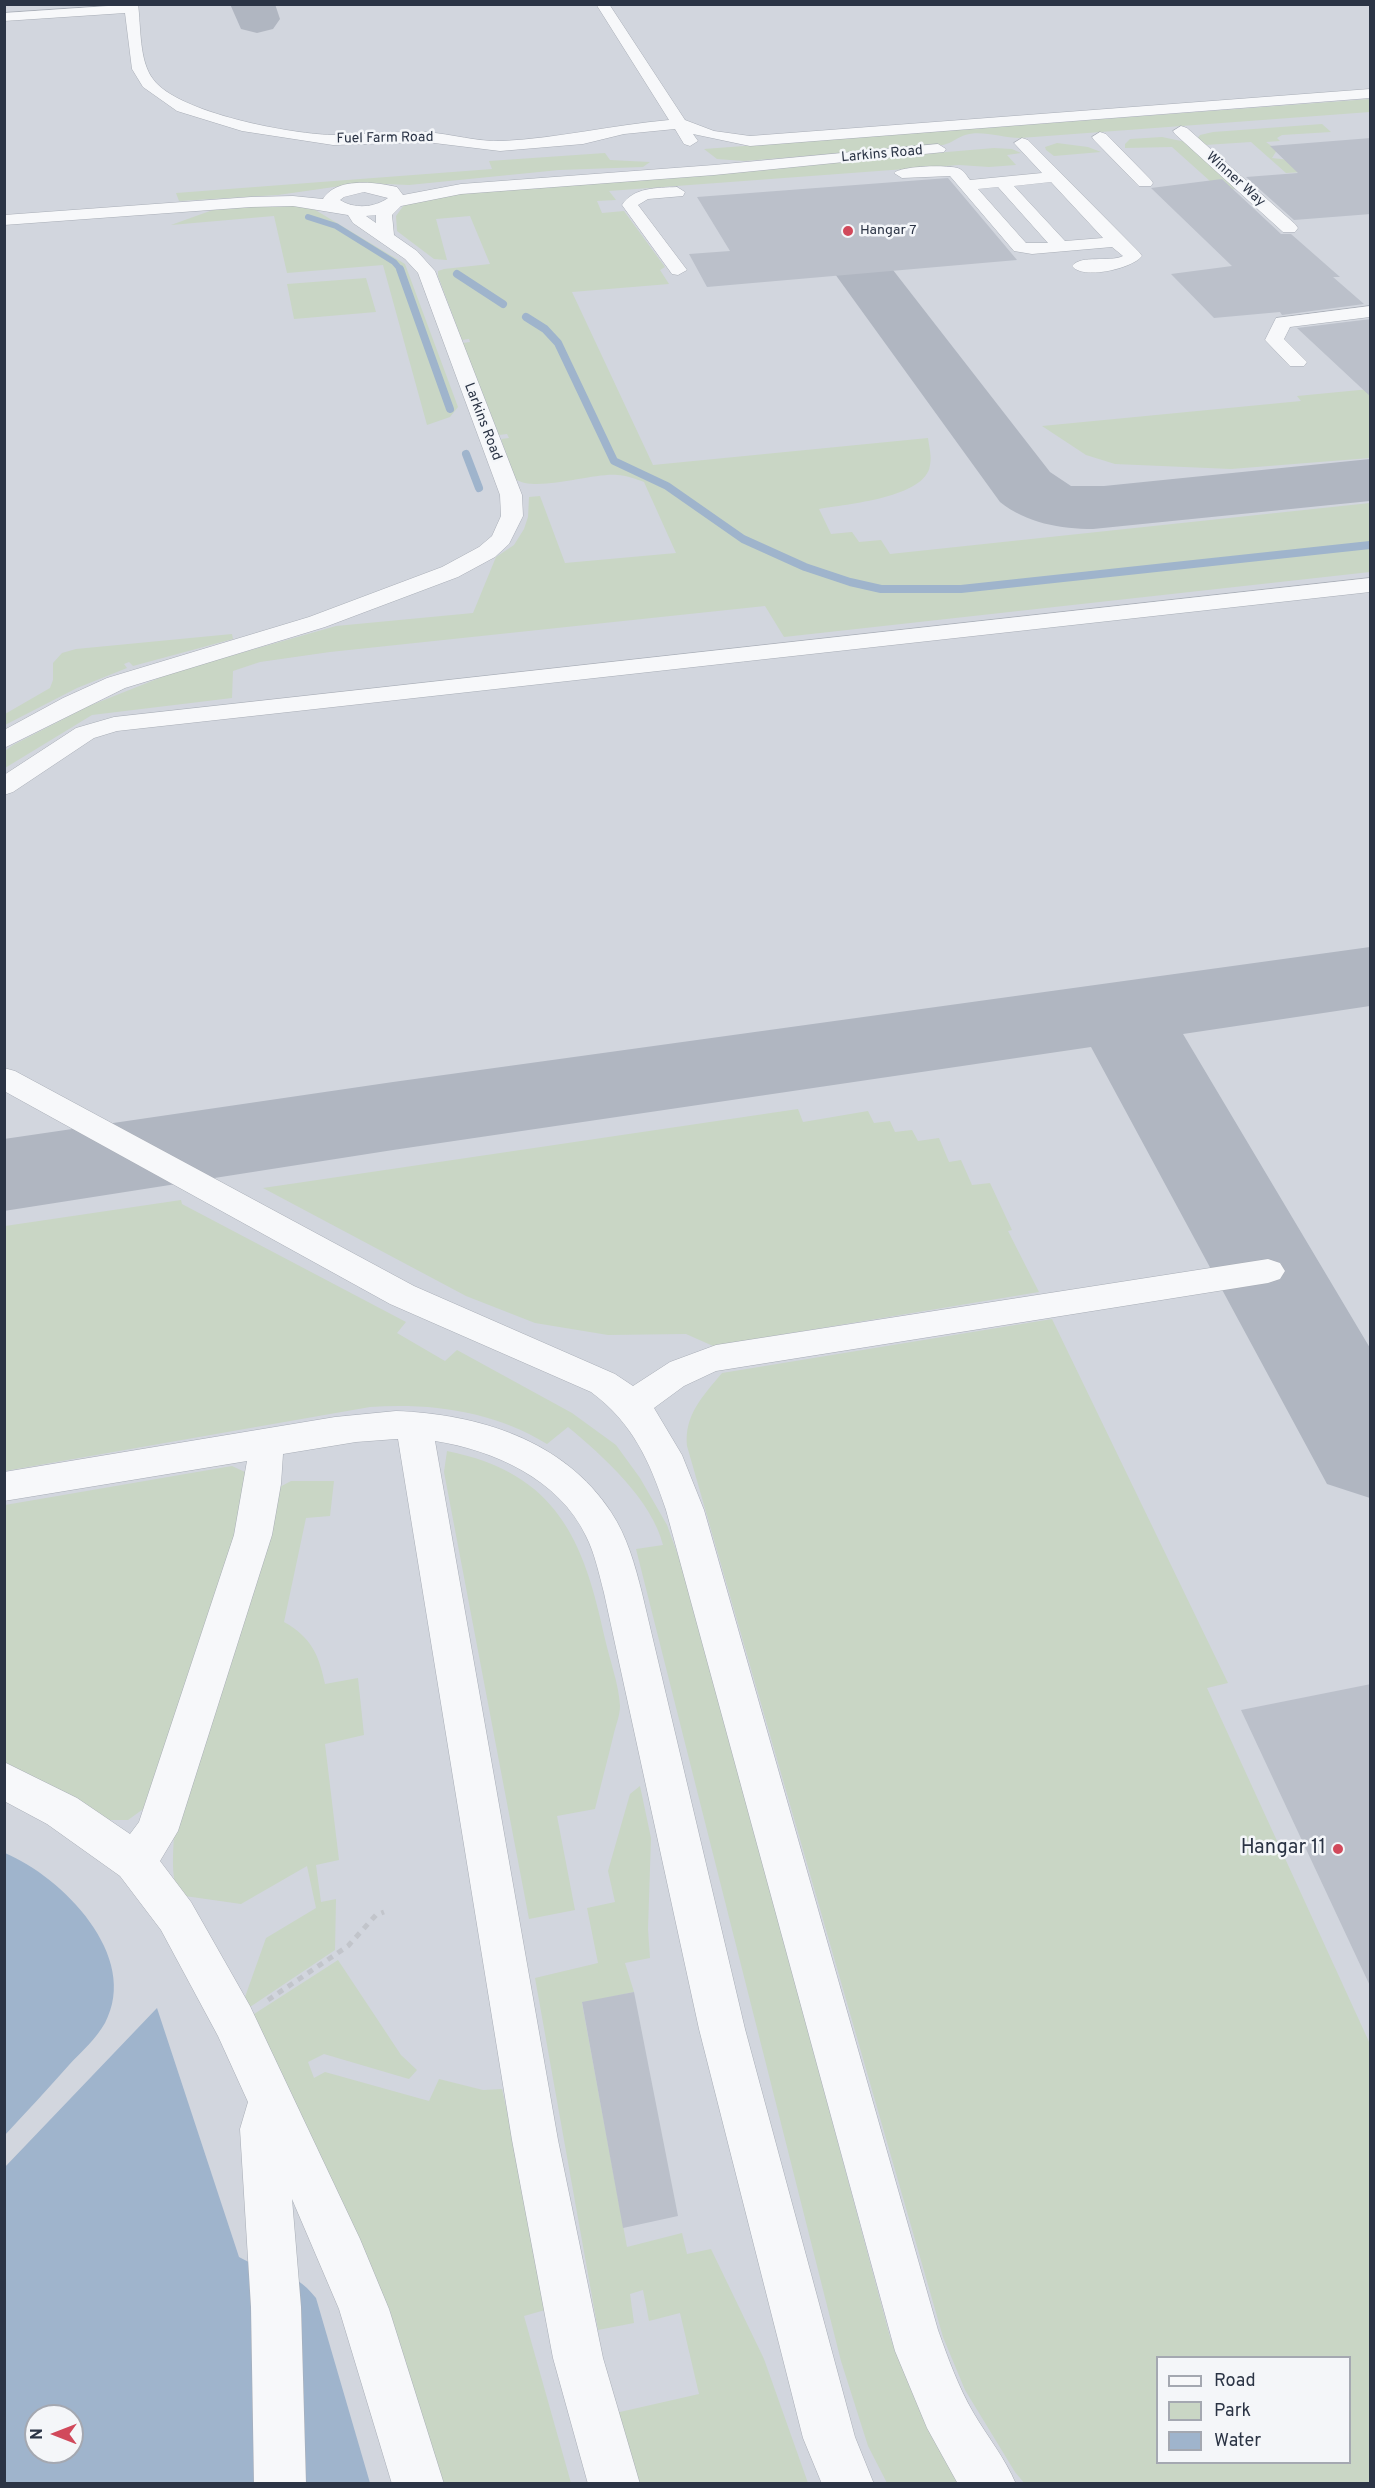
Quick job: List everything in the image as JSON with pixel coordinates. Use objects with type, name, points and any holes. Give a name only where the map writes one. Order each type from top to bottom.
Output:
[{"type":"lane","points":[[4,8],[69,4]]},
{"type":"lane","points":[[602,4],[668,104],[677,124],[705,159]]},
{"type":"lane","points":[[4,17],[131,7]]},
{"type":"lane","name":"Fuel Farm Road","points":[[131,7],[139,69],[148,84],[182,108],[242,126],[333,140],[426,137],[490,146],[583,140],[652,141],[677,124]]},
{"type":"lane","points":[[677,124],[711,135],[750,141],[1371,94]]},
{"type":"lane","name":"Winner Way","points":[[1204,129],[1175,131],[1289,228]]},
{"type":"lane","points":[[1123,135],[1094,137],[1145,183]]},
{"type":"lane","points":[[652,141],[673,174]]},
{"type":"lane","points":[[1001,144],[1044,141]]},
{"type":"lane","points":[[1022,143],[1117,242],[1131,251],[1133,259],[1120,263],[1081,266]]},
{"type":"lane","name":"Larkins Road","points":[[392,196],[673,174],[705,159],[957,148]]},
{"type":"lane","points":[[881,175],[950,171],[956,173],[1020,247],[1032,249],[1117,242]]},
{"type":"lane","points":[[966,185],[1055,177]]},
{"type":"lane","points":[[1002,182],[1061,247]]},
{"type":"lane","points":[[251,202],[364,187],[392,196]]},
{"type":"lane","points":[[345,190],[331,199],[345,208]]},
{"type":"lane","points":[[678,270],[630,205],[633,199],[639,196],[693,191]]},
{"type":"lane","points":[[4,220],[160,201],[293,201],[345,208],[382,208],[392,196]]},
{"type":"lane","points":[[385,236],[384,214],[392,196]]},
{"type":"lane","name":"Larkins Road","points":[[4,741],[72,703],[135,676],[272,637],[433,579],[487,552],[494,547],[508,527],[513,506],[511,495],[426,271],[411,255],[345,208]]},
{"type":"lane","points":[[1297,362],[1274,340],[1283,322],[1371,312]]},
{"type":"lane","points":[[4,787],[85,733],[104,726],[1371,585]]},
{"type":"lane","points":[[4,1078],[402,1295],[580,1372],[618,1393],[633,1406],[662,1446],[685,1510],[913,2330],[944,2410],[962,2447],[990,2484]]},
{"type":"lane","points":[[633,1406],[672,1374],[698,1362],[716,1358],[1268,1271]]},
{"type":"lane","points":[[4,1487],[378,1426],[414,1426],[466,1434],[519,1452],[574,1492],[588,1507],[608,1541],[626,1604],[723,2029],[787,2283],[829,2438],[849,2484]]},
{"type":"lane","points":[[414,1426],[531,2118],[578,2358],[614,2484]]},
{"type":"lane","points":[[135,1862],[157,1831],[246,1557],[260,1504],[266,1443]]},
{"type":"lane","points":[[4,1780],[62,1811],[135,1862],[176,1917],[234,2021],[275,2107],[364,2308],[418,2484]]},
{"type":"lane","points":[[275,2107],[264,2119],[263,2129],[276,2307],[280,2484]]},
{"type":"path","points":[[259,2006],[348,1946],[376,1916],[384,1912]]},
{"type":"shaded area","points":[[5,5],[1370,5],[1370,2483],[5,2484]]},
{"type":"green space","points":[[1370,99],[1370,112],[1020,138],[972,134],[943,145],[744,161],[717,159],[704,149]]},
{"type":"green space","points":[[1322,124],[1331,132],[1282,135],[1277,138],[1280,141],[1266,142],[1277,150],[1272,158],[1290,160],[1318,171],[1286,173],[1251,142],[1205,145],[1197,139],[1200,135],[1213,132]]},
{"type":"green space","points":[[1162,137],[1186,142],[1235,189],[1220,190],[1172,147],[1125,148],[1125,144],[1130,139]]},
{"type":"green space","points":[[1057,143],[1088,147],[1101,152],[1054,156],[1045,147]]},
{"type":"green space","points":[[994,148],[1012,149],[1021,153],[1007,155],[1016,165],[989,167],[959,165],[609,191],[616,200],[597,201],[602,213],[624,211],[665,267],[660,270],[669,284],[572,292],[653,465],[928,438],[930,465],[925,476],[915,485],[883,498],[819,509],[831,534],[852,532],[859,542],[881,540],[890,554],[1370,503],[1370,572],[784,637],[765,606],[330,652],[260,662],[233,671],[232,698],[92,715],[5,768],[5,751],[13,745],[89,706],[177,671],[336,626],[473,613],[496,557],[514,545],[524,529],[528,517],[529,497],[540,496],[565,563],[676,553],[644,482],[617,475],[536,484],[524,483],[515,479],[501,439],[509,438],[507,434],[499,435],[463,343],[470,342],[469,339],[462,340],[438,276],[438,271],[444,269],[490,264],[470,216],[436,219],[447,260],[434,259],[397,231],[396,216],[404,205],[451,194]]},
{"type":"green space","points":[[605,153],[610,160],[650,162],[643,167],[559,170],[409,185],[362,183],[278,195],[179,201],[176,193],[492,169],[489,161]]},
{"type":"green space","points":[[278,204],[312,208],[405,264],[458,407],[450,417],[427,425],[383,265],[287,273],[274,216],[171,225],[221,207]]},
{"type":"green space","points":[[366,278],[376,312],[294,319],[287,284]]},
{"type":"green space","points":[[1370,389],[1370,458],[1231,469],[1115,464],[1086,455],[1042,426],[1301,401],[1297,396]]},
{"type":"green space","points":[[232,634],[233,639],[133,666],[129,662],[124,664],[127,668],[77,688],[5,725],[5,714],[50,688],[53,680],[53,663],[62,653],[76,649]]},
{"type":"green space","points":[[798,1109],[803,1122],[868,1111],[874,1123],[890,1121],[895,1132],[912,1130],[918,1141],[939,1138],[949,1162],[961,1160],[972,1185],[990,1183],[1012,1230],[1008,1231],[1039,1292],[713,1346],[686,1334],[608,1335],[535,1323],[466,1296],[263,1188]]},
{"type":"green space","points":[[181,1200],[182,1204],[406,1322],[397,1333],[445,1361],[457,1350],[572,1413],[616,1445],[640,1478],[667,1525],[687,1580],[890,2337],[930,2430],[961,2483],[887,2483],[868,2446],[841,2361],[636,1549],[663,1545],[648,1512],[611,1465],[568,1427],[547,1444],[505,1424],[484,1417],[439,1408],[393,1406],[370,1407],[5,1471],[5,1226]]},
{"type":"green space","points":[[1052,1319],[1228,1683],[1207,1688],[1370,2044],[1370,2483],[1025,2484],[1015,2472],[965,2390],[943,2337],[687,1446],[692,1415],[722,1373]]},
{"type":"green space","points":[[447,1451],[485,1461],[515,1476],[540,1494],[559,1516],[575,1542],[597,1603],[616,1681],[620,1709],[595,1809],[557,1816],[575,1910],[529,1919],[444,1472]]},
{"type":"green space","points":[[232,1466],[245,1472],[252,1491],[146,1807],[128,1820],[105,1820],[5,1767],[5,1505]]},
{"type":"green space","points":[[291,1481],[334,1481],[330,1516],[306,1518],[284,1622],[301,1634],[312,1648],[320,1664],[325,1684],[358,1678],[364,1735],[325,1744],[339,1860],[316,1865],[321,1902],[336,1899],[335,1950],[250,2007],[245,1997],[266,1938],[316,1908],[307,1866],[241,1904],[178,1895],[173,1872],[174,1835],[276,1489]]},
{"type":"green space","points":[[640,1786],[651,1838],[648,1929],[650,1958],[625,1963],[634,1992],[582,2003],[627,2247],[682,2233],[687,2254],[711,2249],[764,2359],[808,2483],[629,2483],[611,2414],[699,2394],[680,2313],[649,2321],[643,2290],[630,2294],[634,2323],[598,2330],[535,1978],[598,1963],[587,1908],[615,1902],[608,1871],[630,1794]]},
{"type":"green space","points":[[338,1960],[401,2055],[417,2070],[409,2079],[324,2054],[308,2062],[314,2078],[325,2072],[429,2101],[439,2079],[483,2090],[502,2089],[552,2308],[524,2316],[571,2483],[433,2483],[251,2016]]},
{"type":"water","points":[[5,1853],[27,1864],[50,1880],[90,1922],[104,1946],[113,1972],[113,1997],[105,2023],[97,2034],[5,2135]]},
{"type":"water","points":[[157,2008],[239,2257],[289,2276],[307,2288],[316,2298],[370,2483],[5,2483],[4,2168]]},
{"type":"building","points":[[1371,138],[1371,214],[1294,220],[1246,177],[1298,173],[1270,146]]},
{"type":"building","name":"Hangar 7","points":[[948,178],[1017,260],[707,287],[689,254],[730,251],[697,197]]},
{"type":"building","points":[[1222,179],[1281,234],[1291,234],[1340,277],[1333,277],[1364,304],[1282,315],[1280,312],[1214,318],[1171,274],[1232,266],[1151,188]]},
{"type":"building","points":[[1371,319],[1371,397],[1297,328]]},
{"type":"building","name":"Hangar 11","points":[[1371,1684],[1371,1988],[1241,1710]]},
{"type":"building","points":[[634,1992],[678,2216],[623,2228],[582,2002]]},
{"type":"waterway","points":[[308,217],[336,226],[394,262],[401,270]]},
{"type":"waterway","points":[[400,269],[450,409]]},
{"type":"waterway","points":[[457,274],[503,304]]},
{"type":"waterway","points":[[526,317],[545,329],[558,343],[614,461],[667,486],[743,539],[805,567],[850,582],[881,589],[961,589],[1370,545]]},
{"type":"waterway","points":[[466,454],[479,488]]},
{"type":"taxiway","points":[[252,4],[257,19]]},
{"type":"taxiway","points":[[865,274],[1025,487],[1052,503],[1082,508],[1104,507],[1370,480]]},
{"type":"taxiway","points":[[1121,1012],[1370,977]]},
{"type":"taxiway","points":[[4,1175],[393,1116],[1121,1012]]},
{"type":"taxiway","points":[[1121,1012],[1370,1451]]},
{"type":"place","name":"Hangar 7","points":[[848,231]]},
{"type":"place","name":"Hangar 11","points":[[1338,1849]]}]
